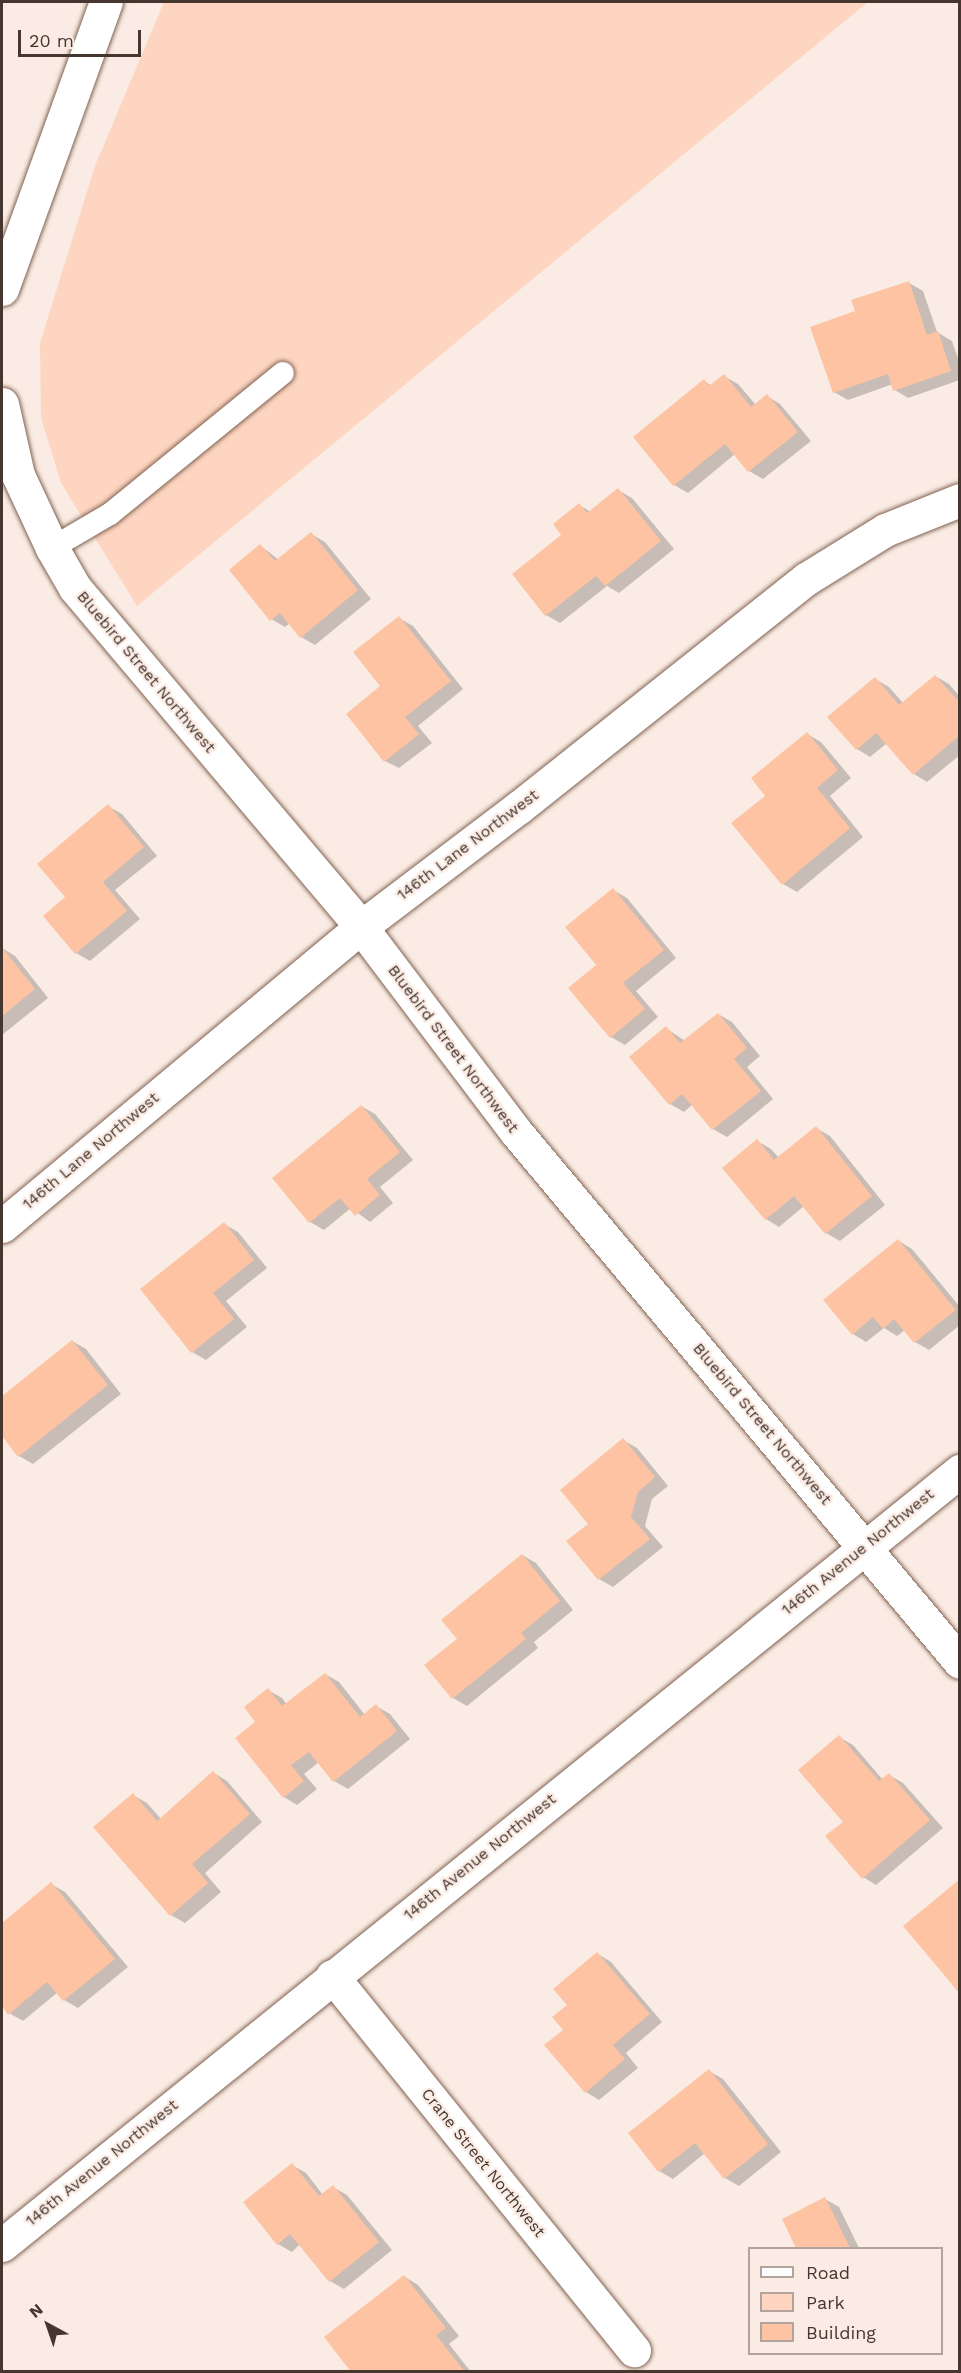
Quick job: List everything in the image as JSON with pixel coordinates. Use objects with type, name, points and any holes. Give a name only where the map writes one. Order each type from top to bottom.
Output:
[{"type":"street","points":[[2,289],[106,2]]},
{"type":"street","name":"Bluebird Street Northwest","points":[[2,404],[18,475],[52,548],[75,588],[361,927],[516,1131],[960,1662]]},
{"type":"street","name":"146th Lane Northwest","points":[[2,1226],[361,927],[518,808],[806,579],[885,530],[960,500]]},
{"type":"street","name":"146th Avenue Northwest","points":[[2,2245],[332,1976],[960,1471]]},
{"type":"street","name":"Crane Street Northwest","points":[[332,1976],[634,2350]]},
{"type":"lane","points":[[52,548],[110,514],[283,373]]},
{"type":"green space","points":[[164,2],[868,2],[137,606],[61,483],[41,418],[40,343],[95,166]]},
{"type":"building","points":[[909,281],[927,335],[938,331],[951,371],[893,391],[888,374],[833,393],[810,327],[855,311],[851,300]]},
{"type":"building","points":[[724,374],[751,407],[767,394],[798,432],[748,472],[725,444],[673,486],[633,437],[704,379],[709,386]]},
{"type":"building","points":[[618,488],[661,541],[605,586],[596,576],[545,616],[512,574],[561,535],[553,524],[579,503],[587,513]]},
{"type":"building","points":[[311,532],[358,590],[300,638],[280,613],[270,621],[229,570],[260,544],[275,561]]},
{"type":"building","points":[[399,616],[451,681],[405,717],[419,734],[384,762],[346,714],[380,686],[353,652]]},
{"type":"building","points":[[935,675],[960,703],[960,735],[913,775],[876,733],[856,750],[827,717],[875,677],[899,705]]},
{"type":"building","points":[[807,732],[838,770],[817,788],[850,828],[782,885],[731,823],[765,796],[751,778]]},
{"type":"building","points":[[108,804],[144,847],[103,882],[127,911],[75,954],[43,916],[65,897],[37,864]]},
{"type":"building","points":[[613,888],[664,950],[623,983],[645,1009],[610,1038],[568,988],[596,965],[565,927]]},
{"type":"building","points":[[2,947],[35,989],[2,1016]]},
{"type":"building","points":[[718,1013],[747,1048],[734,1059],[761,1091],[712,1130],[682,1094],[669,1105],[629,1057],[666,1026],[680,1043]]},
{"type":"building","points":[[361,1105],[400,1152],[367,1179],[380,1195],[355,1216],[340,1198],[309,1223],[272,1178]]},
{"type":"building","points":[[816,1126],[872,1196],[825,1234],[794,1196],[765,1220],[722,1168],[757,1139],[774,1160]]},
{"type":"building","points":[[224,1222],[254,1260],[213,1293],[234,1319],[191,1353],[140,1289]]},
{"type":"building","points":[[898,1239],[956,1310],[914,1343],[894,1319],[883,1329],[873,1317],[852,1335],[823,1300]]},
{"type":"building","points":[[72,1340],[108,1385],[18,1457],[2,1436],[2,1396]]},
{"type":"building","points":[[623,1438],[655,1477],[638,1492],[631,1517],[650,1539],[598,1580],[566,1541],[588,1524],[560,1490]]},
{"type":"building","points":[[522,1554],[560,1601],[521,1633],[526,1639],[452,1699],[424,1665],[457,1639],[441,1620]]},
{"type":"building","points":[[325,1673],[360,1717],[376,1704],[397,1731],[333,1782],[309,1752],[291,1765],[304,1781],[283,1798],[235,1738],[255,1722],[244,1707],[268,1688],[282,1706]]},
{"type":"building","points":[[839,1735],[879,1781],[889,1773],[930,1820],[862,1879],[825,1836],[843,1822],[798,1770]]},
{"type":"building","points":[[213,1771],[250,1814],[192,1864],[208,1883],[170,1916],[93,1827],[133,1793],[157,1821]]},
{"type":"building","points":[[960,1879],[960,1994],[903,1926]]},
{"type":"building","points":[[51,1882],[115,1959],[63,2001],[47,1982],[8,2015],[2,2006],[2,1923]]},
{"type":"building","points":[[597,1952],[650,2014],[613,2045],[625,2059],[585,2093],[544,2045],[563,2030],[552,2017],[567,2005],[553,1989]]},
{"type":"building","points":[[709,2069],[768,2144],[724,2179],[695,2143],[658,2172],[628,2133]]},
{"type":"building","points":[[292,2163],[319,2196],[333,2185],[379,2242],[329,2282],[290,2234],[277,2245],[243,2202]]},
{"type":"building","points":[[825,2197],[850,2247],[796,2247],[782,2219]]},
{"type":"building","points":[[404,2275],[446,2328],[436,2335],[465,2372],[351,2372],[324,2337]]}]
